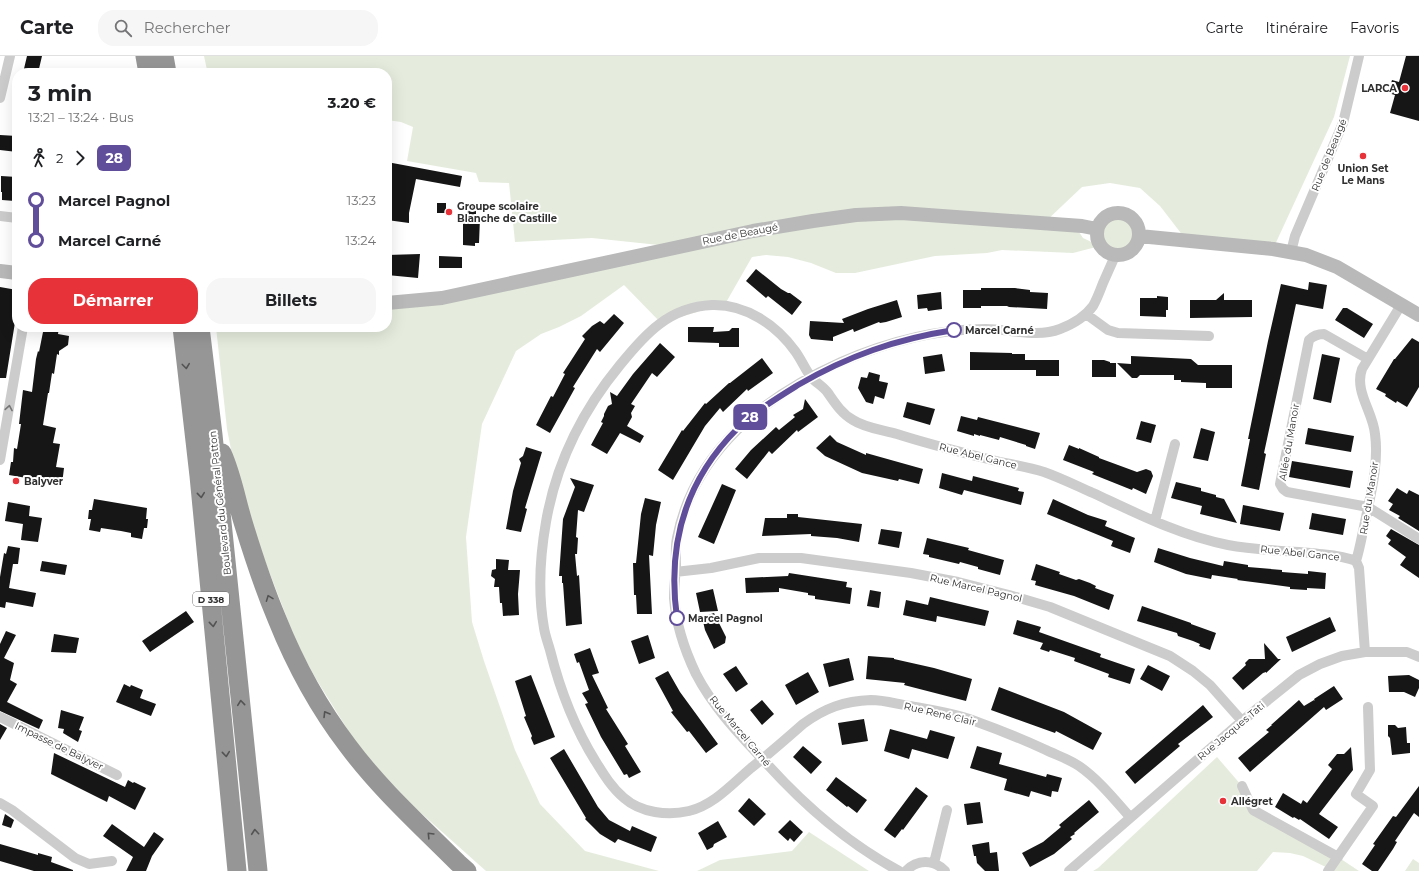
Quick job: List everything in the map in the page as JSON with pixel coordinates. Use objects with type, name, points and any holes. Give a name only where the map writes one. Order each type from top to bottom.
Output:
[{"type":"highway","points":[[145,56],[147,68]]},
{"type":"highway","points":[[164,56],[166,68]]},
{"type":"highway","name":"Boulevard du Général Patton","points":[[183,332],[199,476],[237,871]]},
{"type":"highway","name":"Boulevard du Général Patton","points":[[201,332],[213,436],[258,871]]},
{"type":"highway","points":[[213,436],[227,463],[256,564],[278,620],[313,692],[348,747],[382,787],[464,868]]},
{"type":"street","points":[[0,98],[10,56]]},
{"type":"street","name":"Rue de Beaugé","points":[[1291,252],[1295,236],[1344,124],[1360,56]]},
{"type":"street","name":"Rue de Beaugé","points":[[392,303],[442,298],[753,231],[856,215],[901,213],[1082,226],[1097,229]]},
{"type":"street","points":[[1114,213],[1122,213],[1129,216],[1135,222],[1139,236],[1136,246],[1130,252],[1115,256],[1107,253],[1100,246],[1097,239],[1097,229],[1100,222],[1107,216],[1114,213]]},
{"type":"street","points":[[0,216],[12,217]]},
{"type":"street","points":[[1139,236],[1291,252],[1306,255],[1337,266],[1419,315]]},
{"type":"street","name":"Rue Marcel Carné","points":[[899,871],[875,856],[829,823],[800,798],[722,714],[706,691],[696,674],[684,643],[674,597],[677,540],[683,514],[702,473],[713,457],[737,429],[758,411],[785,393],[841,362],[913,337],[956,330],[988,329],[1045,333],[1072,324],[1086,314],[1093,306],[1115,256]]},
{"type":"street","points":[[0,270],[12,272]]},
{"type":"street","name":"Rue Abel Gance","points":[[763,759],[720,795],[695,809],[679,813],[659,812],[641,808],[624,798],[602,772],[583,741],[561,691],[544,628],[541,594],[541,559],[546,521],[555,484],[575,433],[599,392],[636,345],[654,327],[682,311],[696,307],[720,305],[745,311],[759,317],[783,336],[795,350],[812,377],[825,389],[844,413],[855,422],[937,447],[1044,472],[1155,521],[1201,538],[1226,545],[1332,555],[1349,558],[1356,561]]},
{"type":"street","name":"Rue du Manoir","points":[[1356,561],[1361,547],[1374,478],[1376,448],[1372,416],[1360,388],[1360,376],[1362,369],[1401,305]]},
{"type":"street","points":[[1086,314],[1108,330],[1118,333],[1209,336]]},
{"type":"street","points":[[0,460],[22,332]]},
{"type":"street","name":"Allée du Manoir","points":[[1368,359],[1324,334],[1313,336],[1309,340],[1280,484],[1287,492],[1368,507],[1419,539]]},
{"type":"street","points":[[1155,521],[1175,444]]},
{"type":"street","name":"Rue Marcel Pagnol","points":[[675,572],[711,568],[759,558],[801,558],[911,573],[958,582],[1009,595],[1050,607],[1170,656],[1194,671],[1210,685],[1242,721]]},
{"type":"street","points":[[1356,561],[1359,568],[1365,652]]},
{"type":"street","name":"Rue Jacques Tati","points":[[1069,871],[1242,721],[1299,675],[1320,664],[1342,656],[1365,652],[1407,652],[1419,657]]},
{"type":"street","name":"Rue René Clair","points":[[763,759],[803,724],[817,714],[831,707],[852,702],[872,700],[893,702],[971,720],[1017,737],[1077,765],[1102,785],[1130,817]]},
{"type":"street","points":[[1328,871],[1373,806],[1356,794],[1370,770],[1368,707]]},
{"type":"street","name":"Impasse de Balyver","points":[[0,717],[118,775]]},
{"type":"street","points":[[1242,786],[1253,810],[1338,857]]},
{"type":"street","points":[[0,803],[12,810],[75,858],[89,864],[112,861]]},
{"type":"street","points":[[934,863],[947,810]]},
{"type":"street","points":[[906,871],[918,862],[934,863],[945,871]]},
{"type":"green space","points":[[204,56],[1350,56],[1334,117],[1273,249],[1187,241],[1160,206],[1140,188],[1110,183],[1082,187],[1044,223],[1075,226],[1083,238],[1100,246],[1073,253],[1002,250],[987,253],[935,256],[855,273],[836,273],[811,263],[788,257],[766,255],[752,257],[724,306],[720,305],[661,323],[624,285],[581,316],[541,334],[516,351],[482,424],[466,537],[472,622],[515,750],[540,804],[585,851],[659,871],[486,871],[413,806],[354,740],[316,679],[297,644],[253,530],[237,480],[227,429],[217,332],[392,332],[392,302],[678,247],[592,238],[515,242],[509,183],[479,182],[476,173],[407,161],[413,127],[401,122],[392,121],[392,68],[207,68]]},
{"type":"green space","points":[[1117,218],[1129,223],[1134,235],[1129,247],[1117,252],[1105,247],[1100,235],[1105,223]]},
{"type":"green space","points":[[1217,757],[1242,786],[1253,810],[1338,857],[1359,871],[1334,871],[1303,856],[1290,853],[1273,852],[1257,871],[1093,871]]},
{"type":"green space","points":[[809,832],[869,871],[697,871],[720,860],[792,851]]},
{"type":"green space","points":[[1413,859],[1419,863],[1419,871],[1405,871]]},
{"type":"building","points":[[27,56],[42,56],[39,68],[24,68]]},
{"type":"building","name":"LARCA","points":[[1406,56],[1419,56],[1419,121],[1390,113],[1395,95],[1388,93],[1392,80],[1399,82]]},
{"type":"building","points":[[0,135],[12,136],[12,151],[0,150]]},
{"type":"building","points":[[392,163],[462,176],[460,187],[416,179],[409,213],[409,223],[392,221]]},
{"type":"building","points":[[1,176],[12,177],[12,201],[2,200]]},
{"type":"building","points":[[437,203],[446,203],[446,213],[437,213]]},
{"type":"building","points":[[466,205],[476,206],[476,218],[480,218],[479,243],[475,243],[475,246],[463,245],[463,216],[466,216]]},
{"type":"building","points":[[420,254],[418,278],[392,275],[392,255]]},
{"type":"building","points":[[439,256],[462,257],[462,268],[439,268]]},
{"type":"building","points":[[756,269],[781,289],[790,293],[802,302],[792,315],[768,296],[766,298],[746,281]]},
{"type":"building","points":[[1309,282],[1327,285],[1323,309],[1296,304],[1264,453],[1266,454],[1259,490],[1241,486],[1250,439],[1248,439],[1281,284],[1308,290]]},
{"type":"building","points":[[0,287],[12,289],[12,332],[13,332],[6,378],[0,378]]},
{"type":"building","points":[[981,288],[1015,288],[1030,290],[1030,292],[1048,293],[1047,309],[1007,306],[963,308],[963,290],[981,290]]},
{"type":"building","points":[[941,292],[942,309],[928,311],[927,308],[918,309],[917,295]]},
{"type":"building","points":[[1224,293],[1224,300],[1252,300],[1252,317],[1190,318],[1190,300],[1216,300]]},
{"type":"building","points":[[1157,296],[1168,297],[1168,310],[1166,310],[1166,317],[1140,316],[1140,298],[1157,298]]},
{"type":"building","points":[[897,300],[902,317],[886,322],[879,322],[854,332],[853,329],[833,337],[833,341],[811,339],[809,335],[810,321],[844,323],[842,319]]},
{"type":"building","points":[[1343,308],[1347,308],[1373,324],[1364,338],[1335,320]]},
{"type":"building","points":[[614,314],[624,323],[600,352],[597,349],[573,387],[575,388],[550,433],[536,425],[551,396],[553,397],[565,374],[563,373],[585,339],[582,336],[592,326],[600,321],[604,324]]},
{"type":"building","points":[[688,327],[714,327],[713,332],[729,331],[732,328],[739,328],[739,347],[719,347],[719,343],[688,342]]},
{"type":"building","points":[[43,332],[58,332],[58,334],[69,336],[68,345],[59,351],[59,355],[57,354],[54,374],[52,373],[48,393],[43,425],[56,428],[53,443],[60,444],[56,467],[64,468],[62,484],[9,475],[11,462],[13,462],[14,448],[17,449],[21,424],[19,424],[23,390],[32,392],[36,359],[38,351],[39,352]]},
{"type":"building","points":[[1412,338],[1419,342],[1419,387],[1407,407],[1397,401],[1396,403],[1385,396],[1386,394],[1376,389],[1394,359]]},
{"type":"building","points":[[660,343],[675,357],[657,377],[652,373],[631,404],[635,406],[631,413],[632,417],[627,426],[644,436],[640,443],[620,433],[607,454],[591,445],[603,423],[601,422],[608,406],[612,404],[610,392],[617,396],[633,374]]},
{"type":"building","points":[[970,352],[1025,354],[1025,360],[1059,360],[1059,376],[1036,376],[1036,370],[970,370]]},
{"type":"building","points":[[942,354],[945,371],[925,374],[923,357]]},
{"type":"building","points":[[1322,354],[1340,358],[1331,403],[1313,399]]},
{"type":"building","points":[[1131,356],[1191,359],[1198,365],[1232,365],[1232,388],[1206,388],[1206,383],[1181,382],[1181,380],[1174,380],[1174,375],[1140,375],[1137,378],[1132,378],[1117,363],[1131,364]]},
{"type":"building","points":[[762,358],[773,373],[748,391],[747,389],[723,412],[720,408],[705,426],[673,480],[658,470],[682,430],[683,431],[705,403],[706,404],[729,383]]},
{"type":"building","points":[[1092,360],[1104,360],[1110,363],[1116,363],[1116,377],[1092,377]]},
{"type":"building","points":[[869,372],[880,375],[879,381],[888,383],[884,399],[875,396],[873,404],[866,402],[858,388],[861,377],[867,378]]},
{"type":"building","points":[[805,399],[818,417],[798,432],[797,430],[772,454],[769,451],[747,479],[735,469],[751,450],[776,427],[779,430],[795,417],[793,415],[803,409]]},
{"type":"building","points":[[907,402],[935,409],[930,425],[903,417]]},
{"type":"building","points":[[961,416],[977,420],[978,417],[1040,433],[1035,449],[1000,437],[999,440],[974,434],[974,436],[957,431]]},
{"type":"building","points":[[1141,421],[1156,425],[1151,443],[1136,439]]},
{"type":"building","points":[[1201,428],[1215,432],[1208,461],[1193,458]]},
{"type":"building","points":[[1308,428],[1354,436],[1351,452],[1305,444]]},
{"type":"building","points":[[830,435],[837,442],[866,455],[866,453],[923,469],[919,484],[862,473],[825,456],[816,448]]},
{"type":"building","points":[[1069,445],[1137,472],[1146,469],[1151,471],[1153,476],[1146,494],[1092,474],[1094,472],[1063,460]]},
{"type":"building","points":[[526,447],[542,452],[525,508],[527,509],[521,532],[506,529],[513,491],[521,463],[519,459],[523,456]]},
{"type":"building","points":[[1292,461],[1353,471],[1350,488],[1289,477]]},
{"type":"building","points":[[942,473],[972,481],[973,476],[1019,488],[1018,491],[1024,492],[1021,505],[964,490],[962,495],[939,488]]},
{"type":"building","points":[[570,478],[594,485],[584,512],[578,510],[576,537],[578,538],[577,554],[575,554],[577,576],[579,575],[582,624],[566,626],[563,583],[562,576],[559,576],[563,519],[575,487]]},
{"type":"building","points":[[1176,482],[1201,488],[1201,491],[1224,499],[1237,523],[1200,514],[1202,506],[1171,498]]},
{"type":"building","points":[[722,484],[736,490],[714,544],[698,537]]},
{"type":"building","points":[[1397,488],[1407,494],[1409,490],[1419,495],[1419,531],[1398,518],[1400,516],[1389,510],[1393,504],[1388,501]]},
{"type":"building","points":[[645,498],[661,502],[656,525],[653,556],[649,555],[652,614],[637,614],[636,595],[634,595],[633,563],[636,563],[641,514]]},
{"type":"building","points":[[94,499],[147,508],[147,528],[144,528],[142,539],[131,537],[131,533],[121,531],[101,528],[100,532],[89,530],[91,519],[88,519],[89,510],[92,510]]},
{"type":"building","points":[[1053,499],[1088,515],[1107,521],[1105,526],[1135,538],[1130,553],[1111,546],[1113,541],[1047,514]]},
{"type":"building","points":[[8,502],[30,506],[29,516],[42,518],[38,542],[21,540],[23,524],[5,521]]},
{"type":"building","points":[[1243,505],[1284,513],[1280,531],[1240,524]]},
{"type":"building","points":[[1312,513],[1346,519],[1343,535],[1309,529]]},
{"type":"building","points":[[787,514],[798,514],[798,517],[862,524],[859,542],[837,538],[811,536],[811,534],[762,536],[765,518],[787,518]]},
{"type":"building","points":[[881,529],[902,532],[899,548],[878,544]]},
{"type":"building","points":[[1391,529],[1419,545],[1419,578],[1400,565],[1406,557],[1388,544],[1391,540],[1386,536]]},
{"type":"building","points":[[927,538],[969,548],[968,550],[1004,560],[1000,575],[960,562],[959,564],[929,557],[929,555],[923,554]]},
{"type":"building","points":[[8,546],[20,548],[18,564],[13,564],[9,588],[36,593],[33,607],[6,602],[5,608],[0,607],[0,577],[4,553],[6,554]]},
{"type":"building","points":[[1158,548],[1223,566],[1224,561],[1248,565],[1248,567],[1282,570],[1282,572],[1308,574],[1308,571],[1326,573],[1325,589],[1290,589],[1290,587],[1212,575],[1211,579],[1186,574],[1154,562]]},
{"type":"building","points":[[496,559],[509,560],[508,570],[520,570],[518,594],[519,615],[503,616],[499,587],[494,587],[495,579],[491,576],[492,570],[496,569]]},
{"type":"building","points":[[42,561],[67,565],[65,575],[40,571]]},
{"type":"building","points":[[1036,564],[1060,572],[1059,574],[1076,580],[1079,579],[1090,583],[1096,586],[1095,588],[1114,595],[1109,610],[1074,596],[1035,585],[1036,581],[1031,580]]},
{"type":"building","points":[[789,573],[847,582],[846,587],[852,588],[850,604],[815,599],[815,596],[808,595],[808,593],[779,588],[779,592],[746,593],[745,578],[788,576]]},
{"type":"building","points":[[713,589],[718,611],[700,612],[696,593]]},
{"type":"building","points":[[870,590],[881,592],[879,608],[867,606]]},
{"type":"building","points":[[930,597],[989,611],[985,626],[937,616],[936,622],[903,615],[906,600],[928,605]]},
{"type":"building","points":[[1142,606],[1216,633],[1210,650],[1199,646],[1200,644],[1178,636],[1177,633],[1137,621]]},
{"type":"building","points":[[186,611],[194,622],[150,652],[142,641]]},
{"type":"building","points":[[714,613],[726,637],[725,643],[714,649],[705,630],[702,617]]},
{"type":"building","points":[[1330,617],[1336,631],[1292,652],[1286,637]]},
{"type":"building","points":[[1017,620],[1041,627],[1039,632],[1101,654],[1100,657],[1135,669],[1130,684],[1108,677],[1109,674],[1074,661],[1075,658],[1050,650],[1049,652],[1040,649],[1043,643],[1013,634]]},
{"type":"building","points":[[6,631],[16,635],[4,658],[14,663],[10,680],[17,684],[7,702],[43,720],[39,729],[0,711],[0,644]]},
{"type":"building","points":[[54,634],[79,638],[76,653],[51,652]]},
{"type":"building","points":[[648,635],[655,658],[639,664],[631,641]]},
{"type":"building","points":[[1264,643],[1278,659],[1281,659],[1266,673],[1263,673],[1243,690],[1232,678],[1246,665],[1245,663],[1249,659],[1265,659]]},
{"type":"building","points":[[590,648],[599,673],[592,675],[608,708],[606,709],[628,744],[625,746],[641,772],[629,778],[627,774],[624,775],[601,737],[585,704],[588,703],[582,693],[589,690],[579,662],[577,663],[574,654]]},
{"type":"building","points":[[868,656],[894,658],[972,679],[966,701],[904,685],[905,683],[866,679]]},
{"type":"building","points":[[849,658],[854,680],[829,687],[823,664]]},
{"type":"building","points":[[1148,665],[1170,676],[1162,691],[1140,679]]},
{"type":"building","points":[[736,666],[748,684],[736,692],[723,674]]},
{"type":"building","points":[[668,671],[680,692],[718,744],[706,753],[689,731],[687,732],[671,712],[673,711],[655,678]]},
{"type":"building","points":[[808,672],[819,692],[796,705],[785,685]]},
{"type":"building","points":[[531,675],[555,737],[534,745],[524,717],[526,716],[515,681]]},
{"type":"building","points":[[1409,675],[1419,680],[1419,688],[1415,697],[1404,692],[1389,692],[1388,676]]},
{"type":"building","points":[[124,684],[143,690],[140,698],[156,704],[151,716],[116,702]]},
{"type":"building","points":[[1334,686],[1343,699],[1326,710],[1324,707],[1250,772],[1238,758],[1269,732],[1266,730],[1299,700],[1304,706],[1314,700],[1315,701],[1314,699]]},
{"type":"building","points":[[999,687],[1064,712],[1102,733],[1093,750],[1056,731],[1055,733],[991,710]]},
{"type":"building","points":[[762,700],[774,714],[762,725],[750,710]]},
{"type":"building","points":[[1203,705],[1213,717],[1178,744],[1180,746],[1135,784],[1125,772]]},
{"type":"building","points":[[61,710],[84,717],[79,730],[82,731],[78,742],[63,733],[64,729],[58,728]]},
{"type":"building","points":[[864,719],[868,741],[842,745],[838,723]]},
{"type":"building","points":[[0,724],[7,728],[0,740]]},
{"type":"building","points":[[1388,725],[1395,725],[1398,728],[1406,727],[1407,743],[1410,743],[1410,753],[1392,755],[1390,738],[1388,736]]},
{"type":"building","points":[[890,729],[927,739],[930,730],[955,737],[948,759],[912,749],[909,759],[884,751]]},
{"type":"building","points":[[803,746],[822,762],[811,774],[793,757]]},
{"type":"building","points":[[977,746],[1002,753],[999,764],[1046,777],[1047,774],[1062,778],[1058,792],[1052,791],[1051,797],[1031,791],[1029,797],[1004,790],[1007,779],[970,768]]},
{"type":"building","points":[[1351,747],[1353,770],[1319,814],[1338,827],[1329,839],[1300,819],[1293,818],[1275,807],[1283,793],[1301,804],[1303,800],[1307,803],[1332,769],[1328,765],[1337,754],[1344,754]]},
{"type":"building","points":[[564,749],[598,807],[609,820],[630,831],[632,826],[657,837],[651,852],[618,839],[615,843],[600,834],[585,819],[586,818],[550,758]]},
{"type":"building","points":[[54,753],[125,787],[128,780],[146,788],[135,810],[109,796],[107,802],[51,774]]},
{"type":"building","points":[[836,777],[867,800],[857,813],[826,790]]},
{"type":"building","points":[[1419,786],[1419,817],[1414,813],[1395,841],[1397,842],[1378,871],[1372,871],[1362,864],[1375,845],[1373,844],[1393,816],[1396,817]]},
{"type":"building","points":[[916,787],[928,796],[903,830],[902,829],[895,838],[884,830]]},
{"type":"building","points":[[749,798],[766,814],[754,826],[738,811]]},
{"type":"building","points":[[1089,800],[1099,812],[1074,833],[1075,834],[1070,837],[1072,839],[1054,854],[1030,867],[1022,853],[1043,842],[1061,827],[1059,825]]},
{"type":"building","points":[[980,802],[983,823],[967,825],[964,804]]},
{"type":"building","points":[[5,814],[14,820],[11,828],[2,825]]},
{"type":"building","points":[[790,820],[803,832],[794,842],[790,838],[788,841],[778,832]]},
{"type":"building","points":[[718,821],[727,837],[714,844],[713,847],[707,850],[698,833]]},
{"type":"building","points":[[112,824],[144,847],[154,832],[164,839],[152,856],[146,871],[126,871],[133,857],[103,836]]},
{"type":"building","points":[[989,842],[990,853],[997,852],[999,871],[985,871],[977,863],[976,856],[974,856],[972,845]]},
{"type":"building","points":[[0,844],[38,855],[38,853],[52,857],[51,862],[73,871],[34,871],[0,861]]},
{"type":"bus line","name":"28","points":[[677,618],[674,597],[677,540],[683,514],[702,473],[717,451],[737,429],[758,411],[785,393],[841,362],[913,337],[954,330]]},
{"type":"place","name":"LARCA","points":[[1405,88]]},
{"type":"place","name":"Union Set Le Mans","points":[[1363,156]]},
{"type":"place","name":"Groupe scolaire Blanche de Castille","points":[[449,212]]},
{"type":"place","name":"Marcel Carné","points":[[954,330]]},
{"type":"place","name":"Balyver","points":[[16,481]]},
{"type":"place","name":"Marcel Pagnol","points":[[677,618]]},
{"type":"place","name":"Allégret","points":[[1223,801]]}]
